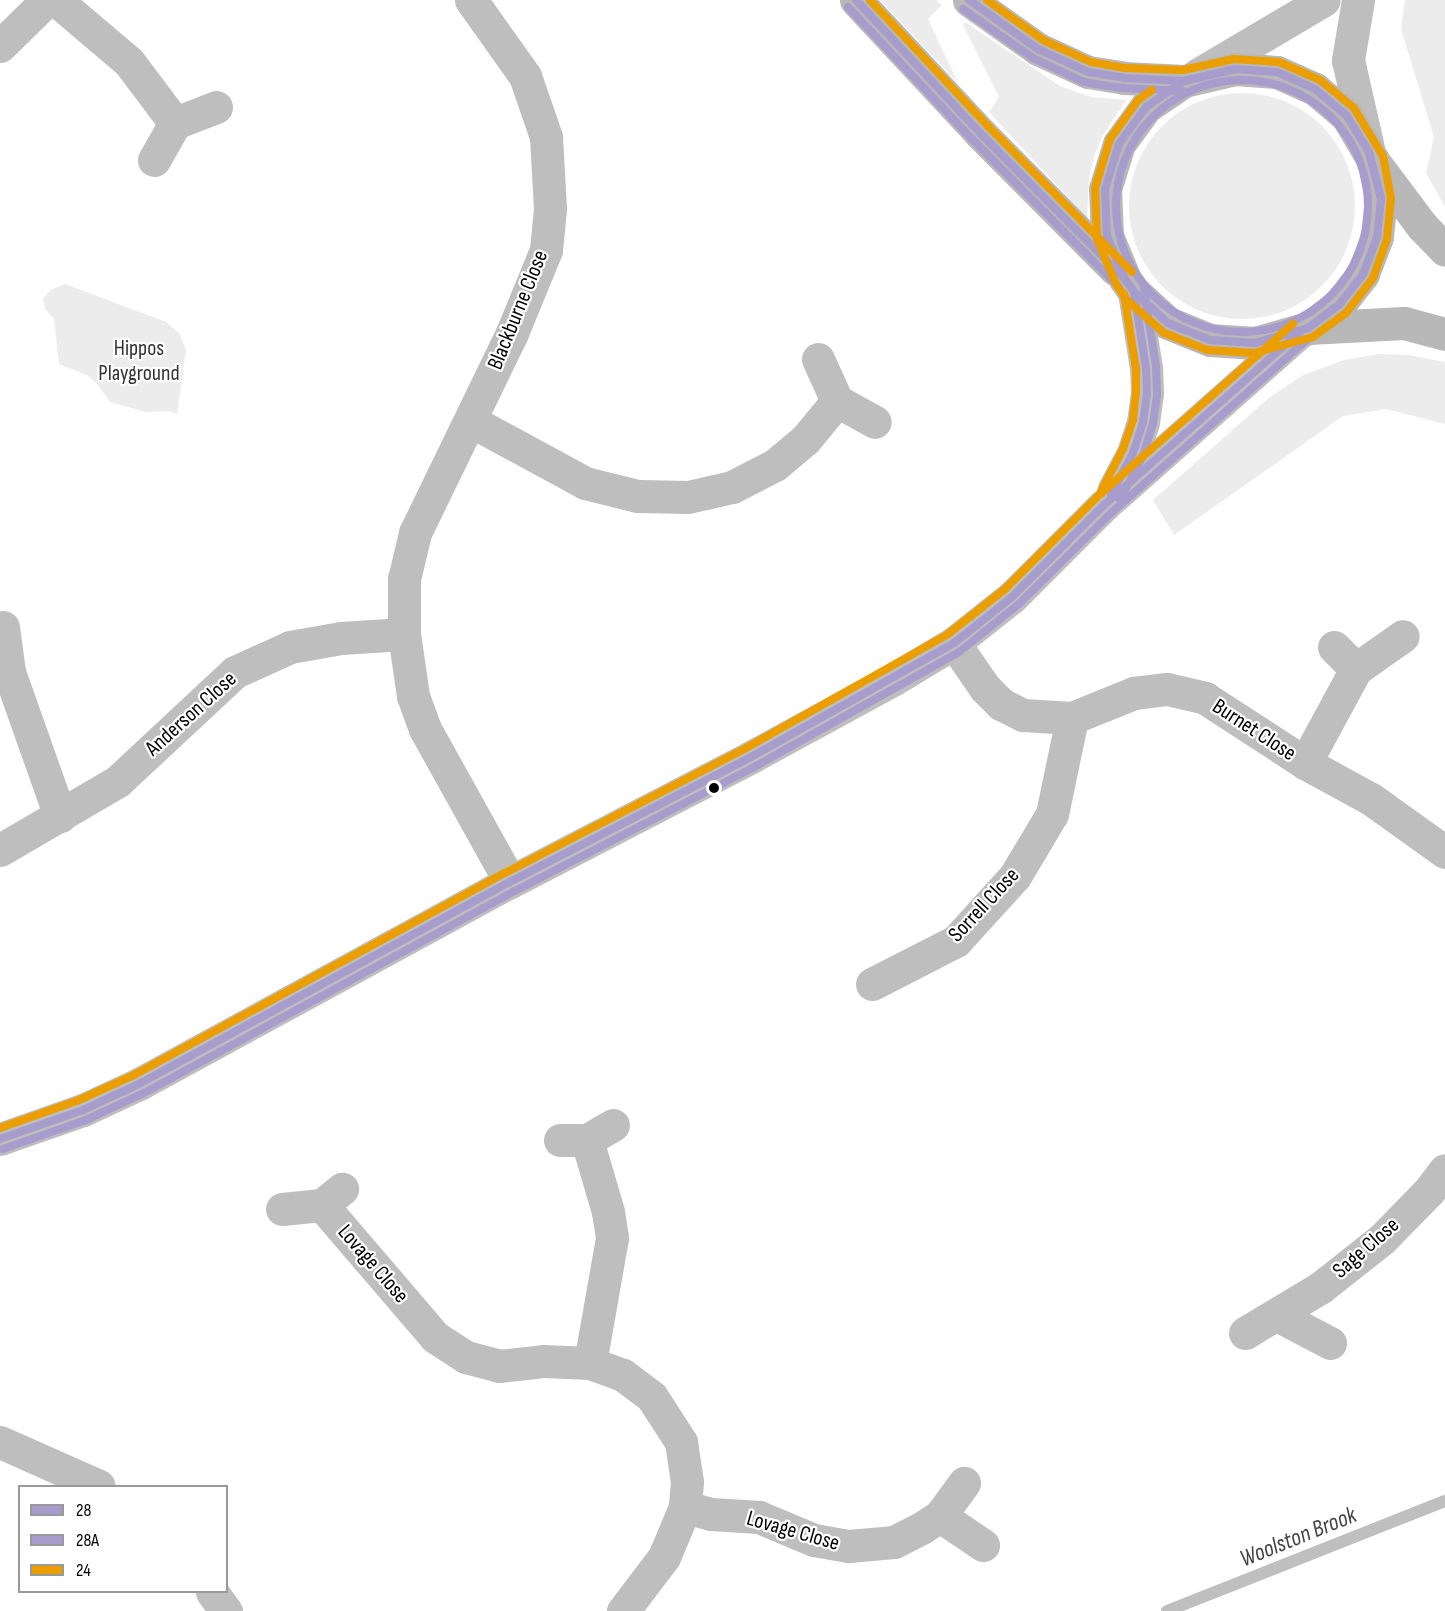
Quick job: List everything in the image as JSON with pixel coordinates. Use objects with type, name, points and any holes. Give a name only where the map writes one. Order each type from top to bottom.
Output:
[{"type":"main road","points":[[856,0],[980,133],[1168,323],[1210,340],[1255,344],[1304,330],[1404,323],[1445,334]]},
{"type":"main road","points":[[969,0],[1038,49],[1088,72],[1124,78],[1189,80],[1235,69],[1276,72],[1315,89],[1347,116],[1371,156],[1422,226],[1445,250]]},
{"type":"main road","points":[[1129,285],[1107,236],[1105,189],[1119,144],[1146,107],[1189,80]]},
{"type":"main road","points":[[1304,330],[1340,305],[1363,274],[1370,256],[1377,237],[1380,198],[1371,156]]},
{"type":"street","points":[[0,46],[47,0]]},
{"type":"street","points":[[56,0],[129,62],[175,123]]},
{"type":"street","name":"Blackburne Close","points":[[471,0],[525,76],[546,137],[550,209],[546,250],[512,333],[471,421],[434,489],[415,533],[404,579],[404,634],[413,696],[425,729],[510,882]]},
{"type":"street","points":[[1189,80],[1324,0]]},
{"type":"street","points":[[1358,0],[1347,60],[1371,156]]},
{"type":"street","points":[[154,160],[175,123],[216,107]]},
{"type":"street","points":[[1103,506],[1125,471],[1143,422],[1146,368],[1129,285]]},
{"type":"street","points":[[0,1139],[84,1110],[139,1084],[510,882],[751,757],[894,679],[954,643],[1012,597],[1103,506],[1304,330]]},
{"type":"street","points":[[818,359],[837,401],[875,422]]},
{"type":"street","points":[[471,421],[585,483],[637,496],[688,497],[732,487],[775,465],[805,440],[837,401]]},
{"type":"street","points":[[3,627],[9,672],[60,816]]},
{"type":"street","name":"Anderson Close","points":[[0,850],[118,782],[236,672],[290,647],[341,638],[404,634]]},
{"type":"street","name":"Burnet Close","points":[[1305,763],[1345,658],[1403,636]]},
{"type":"street","name":"Burnet Close","points":[[954,643],[985,688],[1001,704],[1023,715],[1072,718],[1134,693],[1167,689],[1205,698],[1305,763],[1371,799],[1445,852]]},
{"type":"street","name":"Sorrell Close","points":[[872,984],[956,941],[1015,876],[1052,814],[1072,718]]},
{"type":"street","points":[[587,1135],[608,1212],[612,1238],[590,1363]]},
{"type":"street","name":"Sage Close","points":[[1245,1333],[1320,1288],[1382,1239],[1429,1191],[1445,1170]]},
{"type":"street","name":"Lovage Close","points":[[282,1209],[332,1197],[435,1337],[466,1357],[499,1366],[543,1361],[590,1363],[623,1375],[652,1397],[681,1442],[687,1482],[685,1507],[711,1514],[759,1517],[814,1540],[849,1546],[894,1542],[940,1516],[964,1483]]},
{"type":"street","points":[[1277,1315],[1330,1343]]},
{"type":"street","points":[[0,1442],[97,1485]]},
{"type":"street","points":[[623,1611],[664,1557],[685,1507]]},
{"type":"street","points":[[940,1516],[983,1545]]},
{"type":"green space","points":[[880,0],[936,0],[942,5],[928,19],[958,83]]},
{"type":"green space","points":[[1405,0],[1445,0],[1445,207],[1426,173],[1434,137],[1401,29]]},
{"type":"green space","points":[[965,22],[1060,86],[1091,97],[1126,100],[1102,137],[1094,157],[1089,178],[1087,218],[989,112],[999,97],[963,25]]},
{"type":"green space","points":[[1242,93],[1275,98],[1285,102],[1305,112],[1322,126],[1336,143],[1346,163],[1350,173],[1355,206],[1350,239],[1346,249],[1336,269],[1322,286],[1305,300],[1285,310],[1275,314],[1242,319],[1209,314],[1199,310],[1179,300],[1162,286],[1148,269],[1138,249],[1134,239],[1129,206],[1134,173],[1138,163],[1148,143],[1162,126],[1179,112],[1199,102],[1209,98]]},
{"type":"green space","name":"Hippos Playground","points":[[65,284],[166,322],[179,333],[186,350],[177,414],[168,411],[146,412],[110,402],[98,385],[87,375],[59,364],[54,319],[45,309],[43,299],[50,290]]},
{"type":"green space","points":[[1379,354],[1409,355],[1445,362],[1445,424],[1386,409],[1343,416],[1174,535],[1153,500],[1270,397],[1303,375],[1344,360]]},
{"type":"waterway","name":"Woolston Brook","points":[[1167,1611],[1445,1501]]},
{"type":"transit line","name":"28","points":[[856,0],[980,133],[1125,279]]},
{"type":"transit line","name":"24","points":[[870,0],[988,126],[1132,272]]},
{"type":"transit line","name":"28","points":[[969,0],[1038,49],[1088,72],[1124,78],[1184,81]]},
{"type":"transit line","name":"24","points":[[987,0],[1043,40],[1091,62],[1125,68],[1183,70],[1234,59],[1279,62],[1320,80],[1354,108],[1383,156],[1391,198],[1387,239],[1373,278],[1346,313],[1313,337],[1254,353],[1207,350],[1164,333],[1126,299],[1116,284],[1097,239],[1095,188],[1110,139],[1138,100],[1152,90]]},
{"type":"transit line","name":"28A","points":[[848,7],[973,140],[1118,286]]},
{"type":"transit line","name":"28A","points":[[963,9],[1033,58],[1084,82],[1123,88],[1183,91]]},
{"type":"transit line","name":"28","points":[[1184,81],[1235,69]]},
{"type":"transit line","name":"28","points":[[1184,81],[1235,69]]},
{"type":"transit line","name":"28","points":[[1235,69],[1277,72],[1315,89],[1347,116],[1369,152]]},
{"type":"transit line","name":"28A","points":[[1230,80],[1254,80],[1279,85],[1302,95],[1322,108],[1340,126],[1353,146],[1363,169],[1368,206],[1366,231],[1359,254],[1340,286],[1322,304],[1302,317],[1279,327],[1254,332],[1230,332],[1205,327],[1182,317],[1162,304],[1144,286],[1131,266],[1121,243],[1116,218],[1116,194],[1121,169],[1131,146],[1144,126],[1162,108],[1182,95],[1205,85],[1230,80]]},
{"type":"transit line","name":"28","points":[[1184,81],[1146,107],[1119,144],[1105,189],[1107,236],[1125,279],[1134,292],[1168,323],[1210,340],[1255,343]]},
{"type":"transit line","name":"28","points":[[1369,152],[1381,198]]},
{"type":"transit line","name":"28","points":[[1369,152],[1381,198]]},
{"type":"transit line","name":"28","points":[[1308,328],[1339,305],[1363,274],[1377,237],[1381,198]]},
{"type":"transit line","name":"28A","points":[[1120,500],[1143,456],[1153,424],[1157,395],[1156,366],[1144,290]]},
{"type":"transit line","name":"28","points":[[1111,495],[1133,453],[1143,422],[1147,394],[1146,368],[1134,292]]},
{"type":"transit line","name":"24","points":[[1101,491],[1123,449],[1133,420],[1136,369],[1124,294]]},
{"type":"transit line","name":"24","points":[[0,1128],[79,1100],[134,1075],[505,873],[746,748],[948,634],[1005,589],[1096,498],[1293,324]]},
{"type":"transit line","name":"28","points":[[1255,343],[1308,328]]},
{"type":"transit line","name":"28","points":[[1255,343],[1308,328]]},
{"type":"transit line","name":"28","points":[[0,1139],[83,1110],[139,1084],[510,882],[751,757],[954,643],[1012,597],[1103,506],[1300,332]]},
{"type":"transit line","name":"28A","points":[[3,1149],[86,1120],[144,1093],[515,891],[756,766],[959,652],[1019,604],[1110,514],[1307,340]]}]
